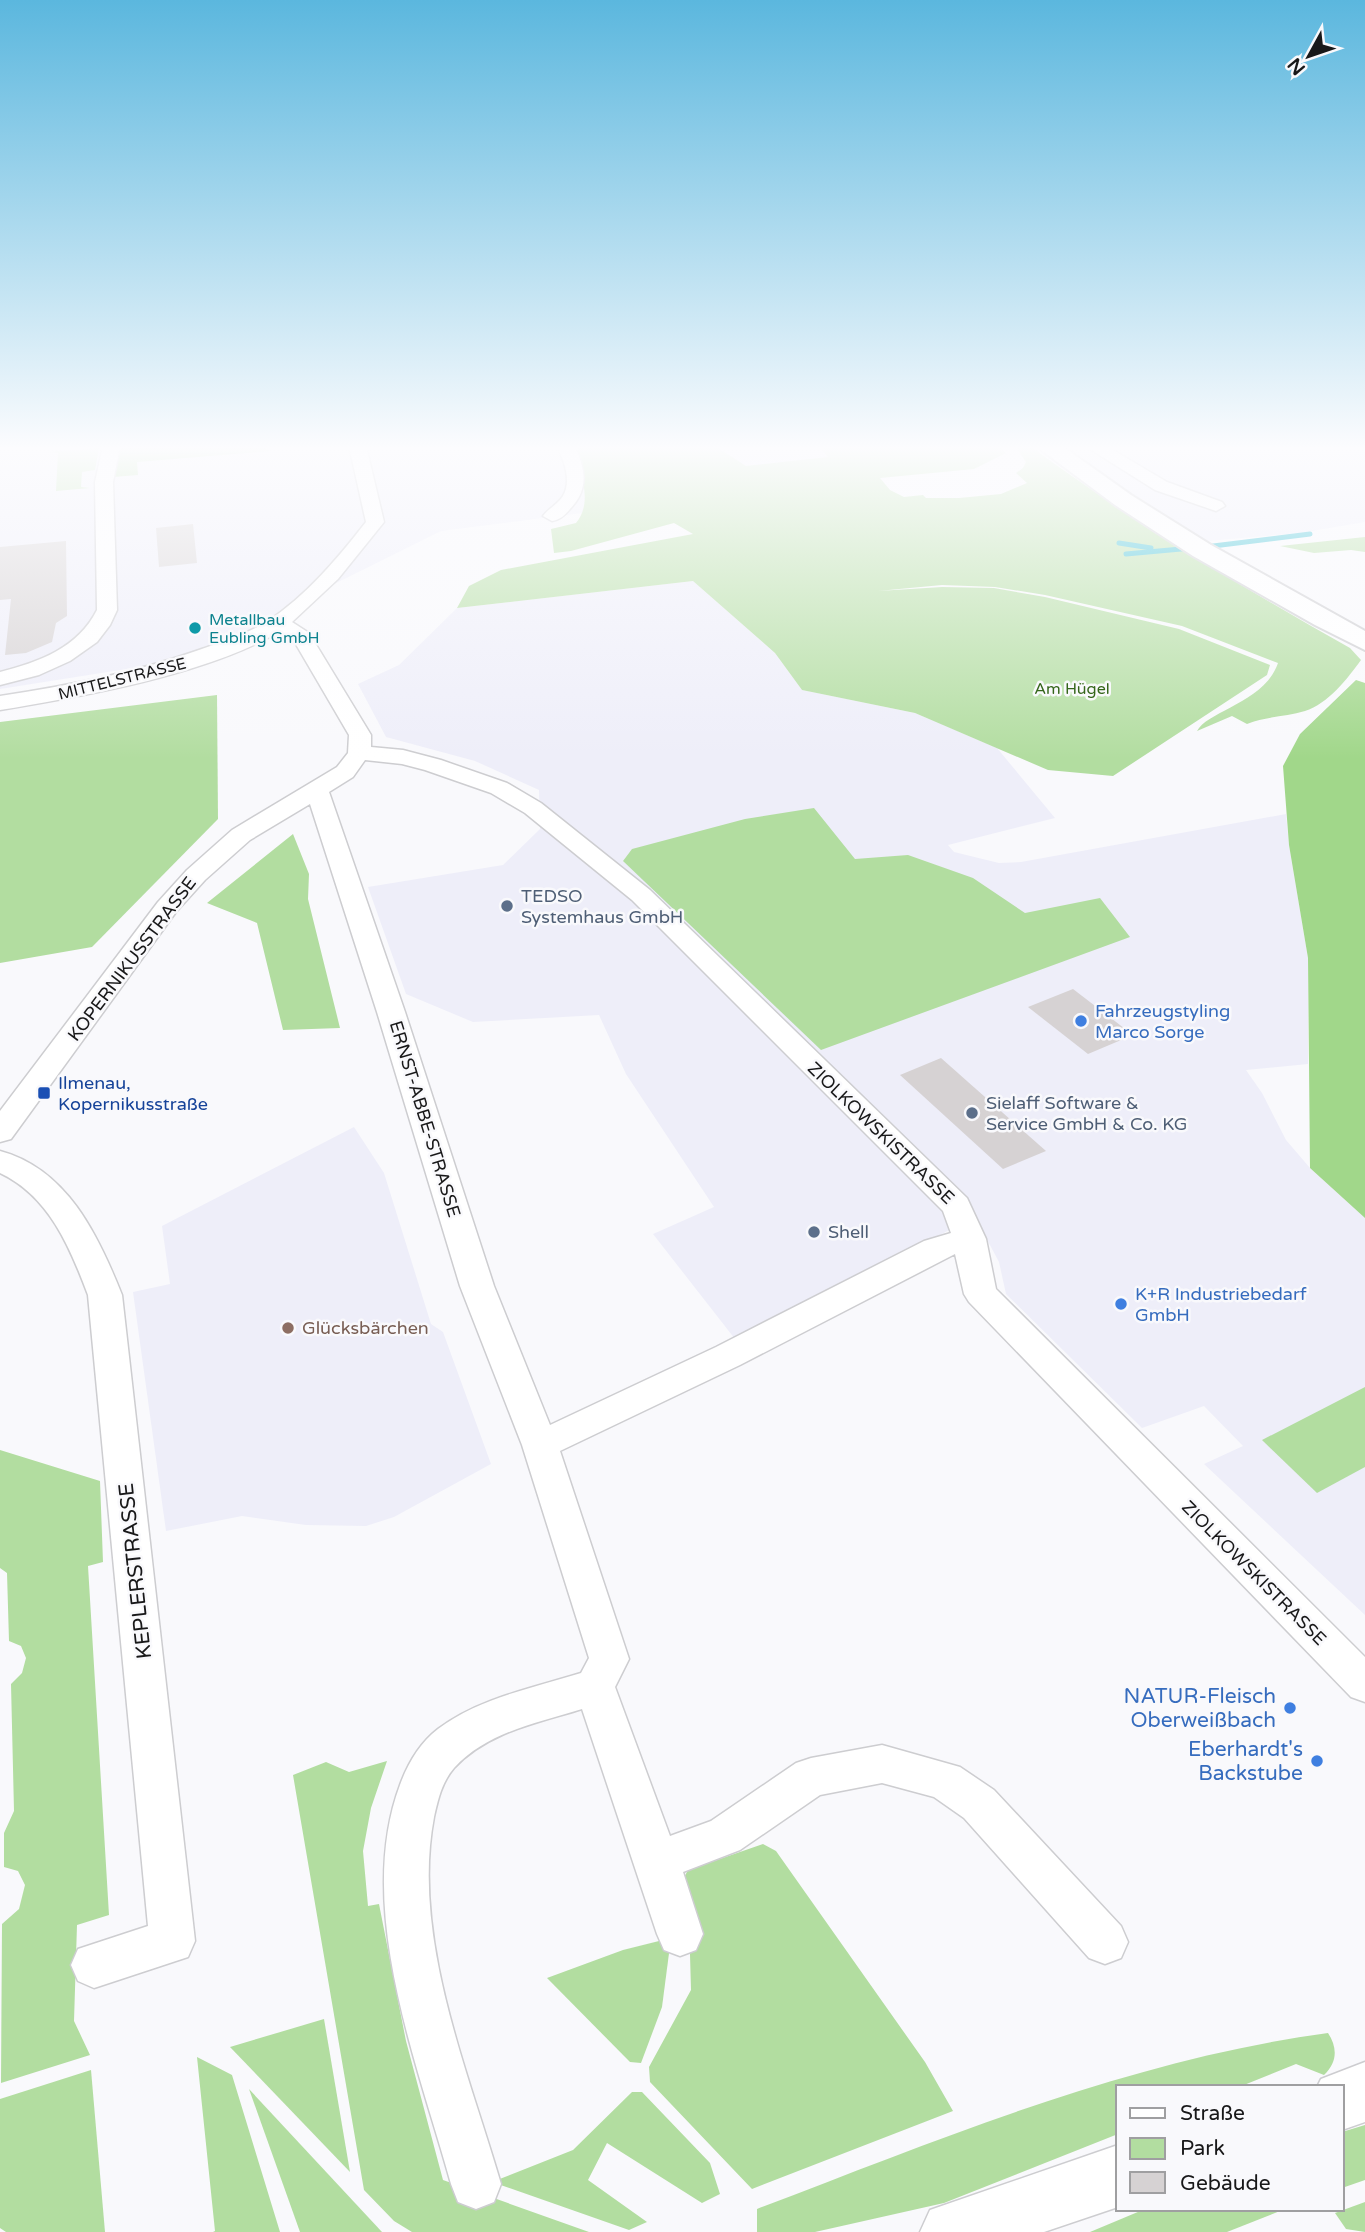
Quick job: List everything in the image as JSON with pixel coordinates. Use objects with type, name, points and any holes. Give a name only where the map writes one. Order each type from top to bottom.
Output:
[{"type":"main road","points":[[1201,550],[1365,642]]},
{"type":"street","points":[[0,679],[43,666],[67,654],[89,639],[102,625],[107,610],[106,550]]},
{"type":"street","name":"MITTELSTRASSE","points":[[0,703],[111,684],[180,665],[232,645],[278,623],[354,550]]},
{"type":"street","points":[[278,623],[302,637],[320,665],[360,735],[359,753]]},
{"type":"street","points":[[67,654],[106,676],[111,684]]},
{"type":"street","name":"KOPERNIKUSSTRASSE","points":[[0,1132],[167,907],[196,875],[241,835],[345,772],[359,753]]},
{"type":"street","name":"ZIOLKOWSKISTRASSE","points":[[359,753],[402,757],[459,773],[499,789],[542,815],[641,895],[957,1206],[970,1239],[971,1264],[981,1294],[1365,1684]]},
{"type":"street","name":"ERNST-ABBE-STRASSE","points":[[317,790],[391,1012],[477,1286],[540,1445],[609,1659],[595,1687]]},
{"type":"street","name":"KEPLERSTRASSE","points":[[0,1161],[30,1176],[63,1209],[86,1247],[105,1295],[172,1941],[94,1965]]},
{"type":"street","points":[[540,1445],[727,1356],[935,1249],[970,1239]]},
{"type":"street","points":[[476,2184],[415,1962],[408,1871],[411,1823],[422,1780],[437,1756],[474,1727],[595,1687],[680,1934]]},
{"type":"street","points":[[657,1861],[725,1836],[811,1777],[882,1764],[945,1781],[979,1804],[1105,1942]]},
{"type":"street","points":[[1344,2099],[1365,2092]]},
{"type":"street","points":[[952,2232],[1116,2177]]},
{"type":"shaded area","points":[[0,550],[402,550],[282,610],[237,638],[171,662],[0,689]]},
{"type":"shaded area","points":[[693,581],[775,653],[802,690],[915,713],[997,748],[1055,818],[948,845],[954,852],[999,863],[1021,862],[1286,814],[1308,958],[1308,1064],[1246,1070],[1262,1093],[1286,1140],[1310,1168],[1365,1218],[1365,1615],[1204,1464],[1243,1446],[1204,1406],[1142,1428],[1006,1294],[999,1262],[975,1217],[735,1339],[653,1234],[714,1207],[626,1074],[599,1015],[473,1022],[406,994],[368,887],[503,865],[540,829],[539,790],[475,761],[386,737],[358,684],[399,665],[457,608]]},
{"type":"shaded area","name":"Glücksbärchen","points":[[354,1127],[384,1173],[431,1324],[443,1332],[491,1464],[394,1517],[366,1526],[306,1525],[242,1516],[166,1531],[133,1292],[170,1284],[162,1226]]},
{"type":"green space","name":"Am Hügel","points":[[554,550],[574,550],[571,551],[554,553]]},
{"type":"green space","name":"Am Hügel","points":[[607,550],[1184,550],[1350,648],[1361,660],[1337,690],[1313,708],[1247,724],[1232,716],[1197,731],[1212,717],[1261,687],[1278,663],[1182,626],[1045,595],[995,587],[942,585],[878,591],[942,587],[994,588],[1045,597],[1179,629],[1270,665],[1267,675],[1113,776],[1048,770],[915,713],[802,690],[775,653],[693,581],[457,608],[469,586],[501,570]]},
{"type":"green space","points":[[1300,550],[1349,550],[1314,553]]},
{"type":"green space","points":[[1356,680],[1365,683],[1365,1218],[1310,1168],[1308,958],[1289,845],[1283,766],[1300,734]]},
{"type":"green space","points":[[217,695],[218,819],[92,947],[0,963],[0,722]]},
{"type":"green space","points":[[814,808],[855,859],[908,855],[973,878],[1025,913],[1100,898],[1130,937],[821,1050],[623,861],[632,849],[745,819]]},
{"type":"green space","points":[[293,834],[309,874],[308,899],[340,1028],[283,1030],[257,923],[207,903]]},
{"type":"green space","points":[[1365,1387],[1365,1467],[1317,1493],[1262,1440]]},
{"type":"green space","points":[[0,1450],[100,1481],[103,1562],[88,1566],[109,1915],[77,1925],[74,2021],[90,2055],[1,2083],[2,1924],[19,1909],[25,1885],[18,1871],[4,1867],[4,1833],[14,1811],[11,1684],[22,1673],[26,1658],[21,1646],[9,1641],[7,1573],[0,1568]]},
{"type":"green space","points":[[387,1761],[371,1808],[363,1851],[368,1906],[379,1904],[406,2041],[443,2180],[589,2232],[412,2232],[394,2221],[364,2190],[293,1775],[326,1762],[349,1772]]},
{"type":"green space","points":[[763,1844],[776,1851],[925,2062],[953,2111],[752,2189],[650,2082],[649,2067],[691,1990],[689,1919],[679,1887],[688,1870]]},
{"type":"green space","points":[[671,1938],[662,2007],[641,2063],[630,2062],[547,1978],[623,1950]]},
{"type":"green space","points":[[324,2019],[350,2172],[230,2047]]},
{"type":"green space","points":[[1328,2033],[1335,2055],[1332,2065],[1324,2075],[1296,2064],[1244,2085],[1116,2085],[1116,2135],[944,2203],[815,2232],[757,2232],[757,2209],[897,2155],[1038,2104],[1109,2082],[1254,2045]]},
{"type":"green space","points":[[197,2057],[232,2075],[280,2232],[213,2232]]},
{"type":"green space","points":[[91,2070],[105,2232],[6,2232],[0,2228],[0,2099]]},
{"type":"green space","points":[[249,2089],[382,2232],[300,2232]]},
{"type":"green space","points":[[632,2092],[642,2092],[710,2163],[720,2194],[702,2203],[607,2143],[588,2180],[647,2222],[629,2230],[492,2182],[573,2150]]},
{"type":"green space","points":[[1365,2125],[1365,2180],[1344,2187],[1344,2131]]},
{"type":"green space","points":[[1365,2202],[1365,2232],[1346,2229],[1335,2213]]},
{"type":"green space","points":[[1140,2211],[1280,2211],[1227,2232],[1090,2232]]},
{"type":"building","points":[[0,550],[66,550],[67,616],[56,623],[52,642],[26,653],[5,655],[11,599],[0,600]]},
{"type":"building","points":[[158,550],[196,550],[197,563],[159,567]]},
{"type":"building","name":"Fahrzeugstyling Marco Sorge","points":[[1073,989],[1133,1035],[1088,1054],[1028,1007]]},
{"type":"building","name":"Sielaff Software & Service GmbH & Co. KG","points":[[941,1058],[1046,1151],[1003,1169],[900,1075]]},
{"type":"waterway","points":[[1126,554],[1168,550]]},
{"type":"place","name":"Metallbau Eubling GmbH","points":[[195,628]]},
{"type":"place","name":"TEDSO Systemhaus GmbH","points":[[507,906]]},
{"type":"place","name":"Fahrzeugstyling Marco Sorge","points":[[1081,1021]]},
{"type":"place","name":"Ilmenau, Kopernikusstraße","points":[[44,1093]]},
{"type":"place","name":"Sielaff Software & Service GmbH & Co. KG","points":[[972,1113]]},
{"type":"place","name":"Shell","points":[[814,1232]]},
{"type":"place","name":"K+R Industriebedarf GmbH","points":[[1121,1304]]},
{"type":"place","name":"Glücksbärchen","points":[[288,1328]]},
{"type":"place","name":"NATUR-Fleisch Oberweißbach","points":[[1290,1708]]},
{"type":"place","name":"Eberhardt's Backstube","points":[[1317,1761]]}]
